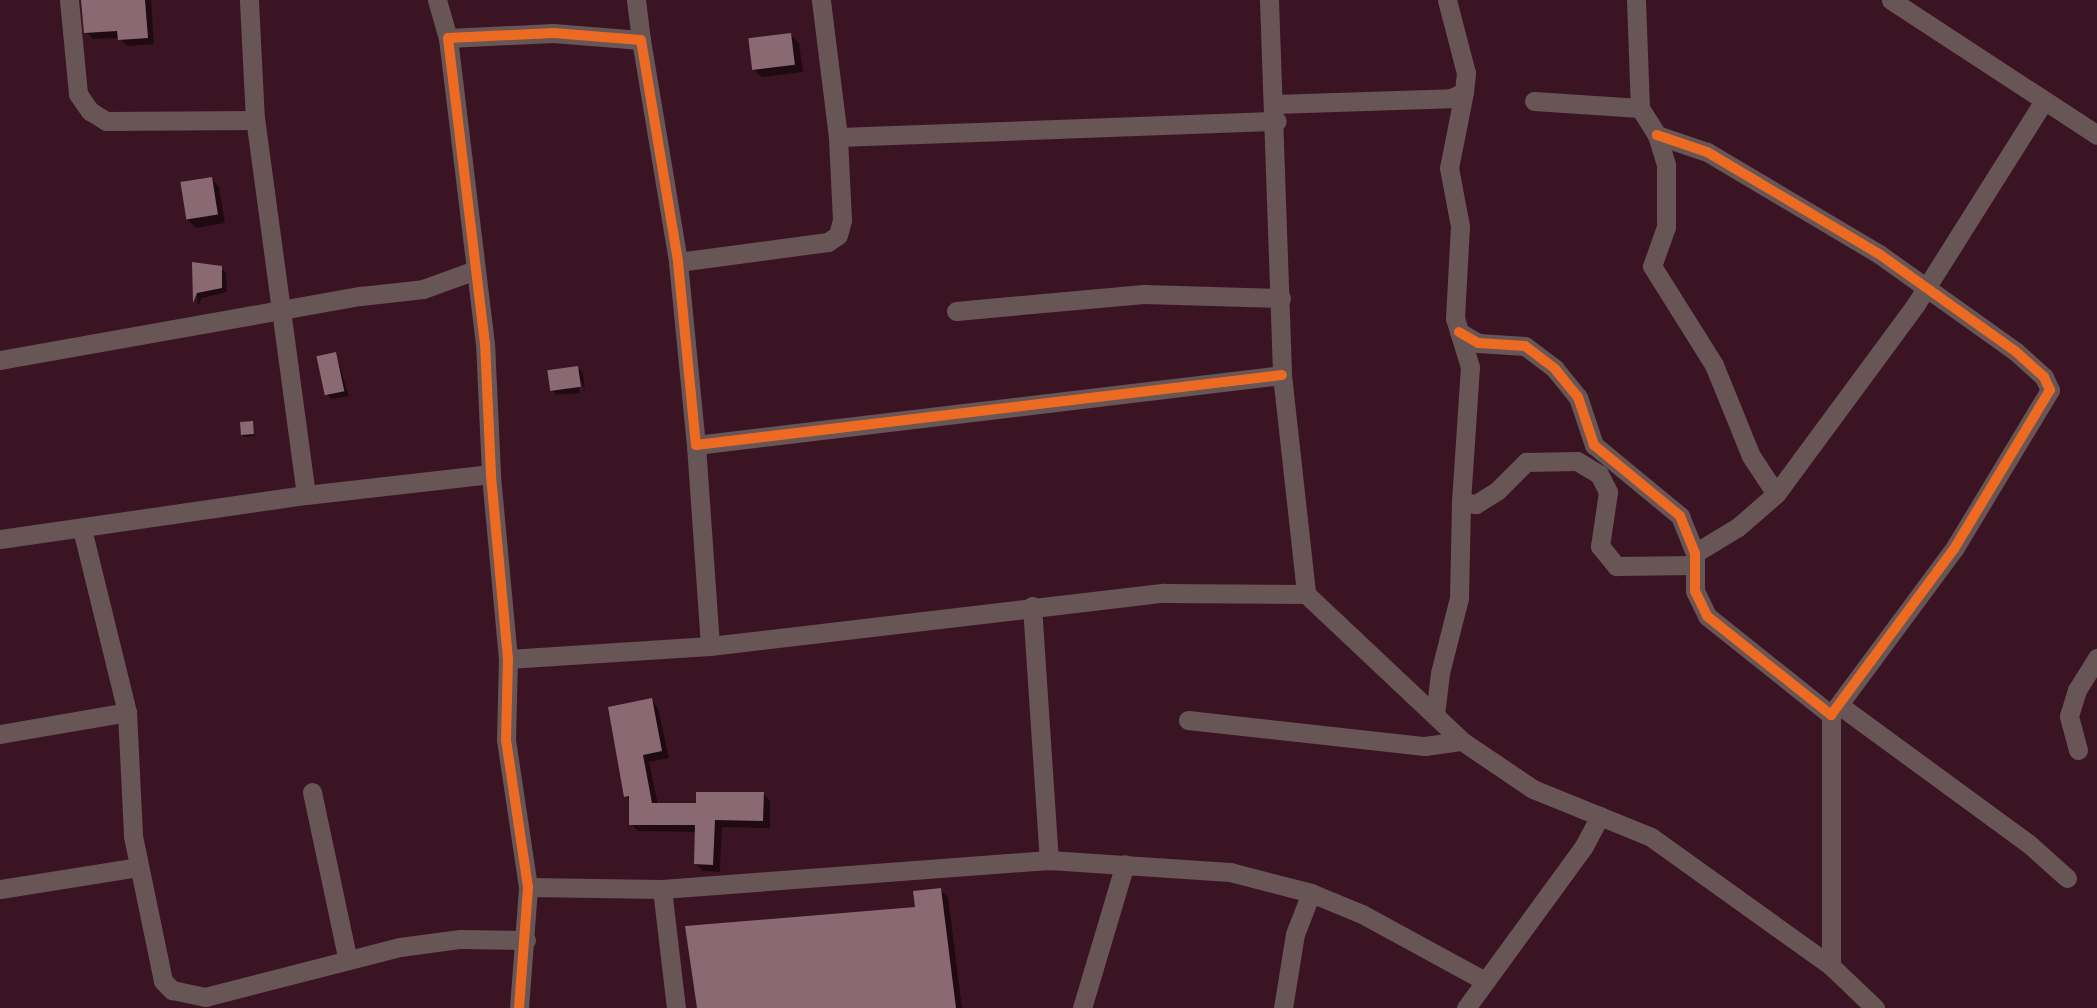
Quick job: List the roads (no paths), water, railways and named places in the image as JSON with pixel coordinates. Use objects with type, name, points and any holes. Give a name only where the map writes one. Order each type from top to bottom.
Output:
[{"type":"street","points":[[69,0],[78,94],[90,111],[106,121],[255,120]]},
{"type":"street","points":[[249,0],[255,120],[278,312],[306,495]]},
{"type":"street","points":[[437,0],[448,38],[473,271],[485,344],[491,474],[509,659],[506,740],[528,887],[519,1008]]},
{"type":"street","points":[[636,0],[678,262],[696,445],[710,646]]},
{"type":"street","points":[[678,262],[828,242],[838,235],[842,220],[838,137],[821,0]]},
{"type":"street","points":[[1269,0],[1275,112],[1282,376],[1306,594],[1462,741],[1533,789],[1651,837],[1831,966],[1875,1008]]},
{"type":"street","points":[[1436,715],[1440,673],[1460,598],[1461,502],[1470,367],[1455,317],[1460,226],[1449,168],[1466,73],[1447,0]]},
{"type":"street","points":[[1636,0],[1640,108],[1657,135],[1666,164],[1666,228],[1652,266],[1714,365],[1751,456],[1776,494]]},
{"type":"street","points":[[1891,0],[2097,135]]},
{"type":"street","points":[[448,38],[553,33],[641,40]]},
{"type":"street","points":[[838,137],[1275,112],[1451,98],[1464,92]]},
{"type":"street","points":[[1534,101],[1640,108]]},
{"type":"street","points":[[1461,502],[1476,504],[1526,462],[1577,461],[1599,474],[1608,492],[1600,547],[1606,559],[1616,566],[1694,559],[1738,527],[1776,494],[1927,288],[2044,101]]},
{"type":"street","points":[[1657,135],[1707,152],[1787,197],[1927,288],[2015,351],[2044,377],[2050,390],[1954,549],[1835,710],[1831,966]]},
{"type":"street","points":[[0,360],[423,289],[473,271]]},
{"type":"street","points":[[956,311],[1143,294],[1281,298]]},
{"type":"street","points":[[1459,332],[1478,343],[1525,346],[1555,369],[1578,397],[1594,445],[1680,516],[1694,559],[1695,591],[1707,616],[1835,710],[2029,844],[2067,878]]},
{"type":"street","points":[[696,445],[1282,376]]},
{"type":"street","points":[[0,539],[48,529],[82,529],[306,495],[491,474]]},
{"type":"street","points":[[82,529],[99,582],[127,712],[139,867],[163,981],[172,990],[205,997],[347,957],[460,939],[526,940]]},
{"type":"street","points":[[509,659],[710,646],[1032,606],[1164,593],[1306,594]]},
{"type":"street","points":[[1032,606],[1049,860]]},
{"type":"street","points":[[2078,750],[2069,716],[2077,690],[2097,658]]},
{"type":"street","points":[[0,734],[127,712]]},
{"type":"street","points":[[1188,720],[1425,746],[1462,741]]},
{"type":"street","points":[[312,792],[347,957]]},
{"type":"street","points":[[1466,1008],[1584,846],[1600,816]]},
{"type":"street","points":[[528,887],[662,889],[1049,860],[1230,872],[1311,893],[1362,914],[1485,981]]},
{"type":"street","points":[[1082,1008],[1125,864]]},
{"type":"street","points":[[0,889],[139,867]]},
{"type":"street","points":[[662,889],[676,1008]]},
{"type":"street","points":[[1283,1008],[1295,934],[1311,893]]}]
